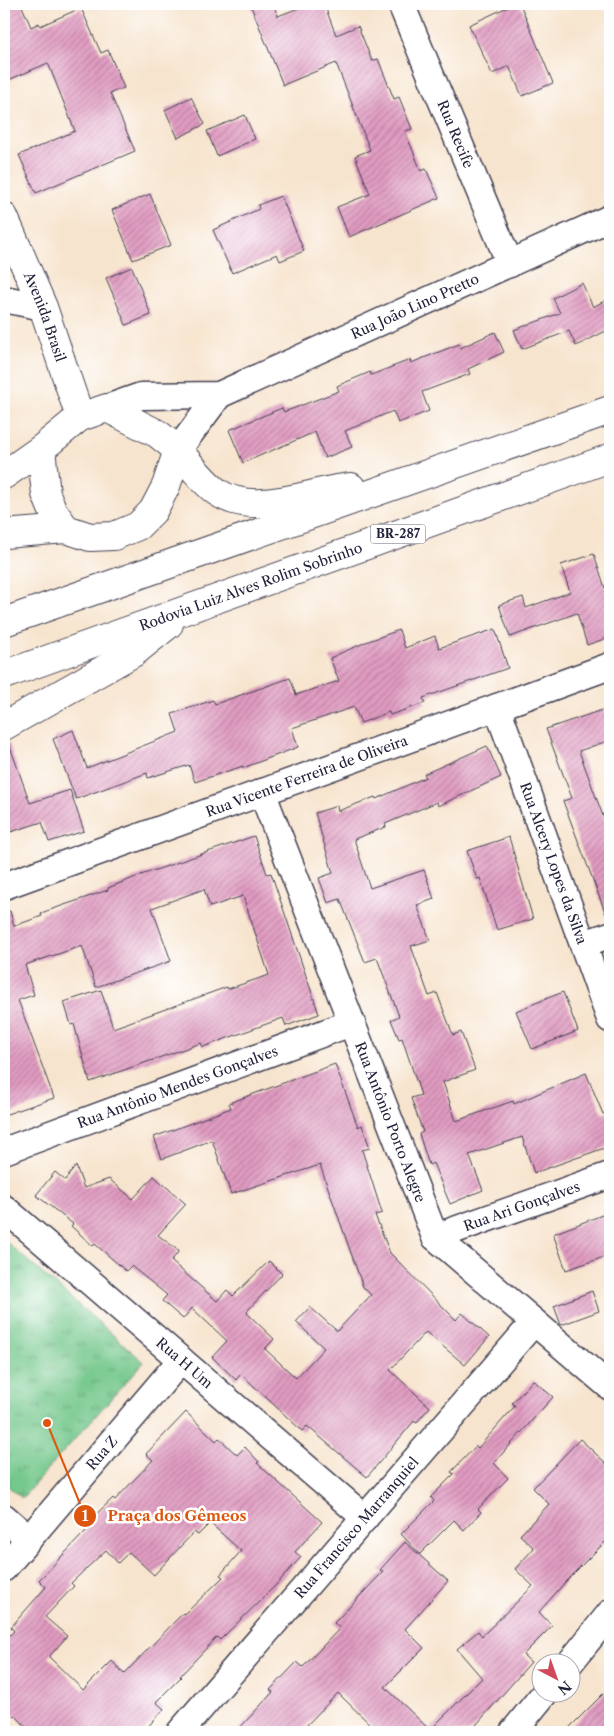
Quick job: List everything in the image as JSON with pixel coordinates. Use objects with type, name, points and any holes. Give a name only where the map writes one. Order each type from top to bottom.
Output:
[{"type":"main road","name":"Avenida Brasil","points":[[4,216],[43,308],[80,417]]},
{"type":"main road","name":"Rua João Lino Pretto","points":[[4,475],[41,449],[80,417],[107,408]]},
{"type":"main road","points":[[107,408],[158,434],[178,450],[199,476],[218,493],[244,503],[270,504],[337,488],[407,481]]},
{"type":"main road","points":[[4,622],[610,410]]},
{"type":"main road","points":[[41,449],[46,494],[53,511],[66,529]]},
{"type":"main road","points":[[4,534],[66,529],[90,537],[114,536],[138,526],[153,511],[166,486],[178,450]]},
{"type":"main road","name":"Rodovia Luiz Alves Rolim Sobrinho","points":[[4,675],[610,458]]},
{"type":"main road","name":"BR-287","points":[[4,726],[133,653],[186,611]]},
{"type":"street","name":"Rua Recife","points":[[401,4],[510,264]]},
{"type":"street","name":"Rua João Lino Pretto","points":[[107,408],[141,396],[219,395],[610,218]]},
{"type":"street","points":[[4,299],[43,308]]},
{"type":"street","name":"Rua João Lino Pretto","points":[[178,450],[219,395]]},
{"type":"street","name":"Rua Vicente Ferreira de Oliveira","points":[[4,886],[610,666]]},
{"type":"street","name":"Rua Alcery Lopes da Silva","points":[[497,707],[610,1019]]},
{"type":"street","name":"Rua Antônio Porto Alegre","points":[[262,792],[435,1237],[610,1387]]},
{"type":"street","points":[[583,944],[610,934]]},
{"type":"street","name":"Rua Antônio Mendes Gonçalves","points":[[4,1151],[351,1024]]},
{"type":"street","name":"Rua Ari Gonçalves","points":[[435,1237],[610,1175]]},
{"type":"street","name":"Rua H Um","points":[[4,1208],[365,1518]]},
{"type":"street","name":"Rua Francisco Marranquiel","points":[[180,1732],[534,1322]]},
{"type":"street","name":"Rua Z","points":[[4,1568],[181,1360]]},
{"type":"street","points":[[4,1517],[29,1538]]},
{"type":"street","points":[[577,1654],[610,1613]]},
{"type":"street","points":[[512,1732],[536,1704]]},
{"type":"green space","points":[[4,1240],[144,1362],[22,1498],[4,1483]]},
{"type":"building","points":[[4,4],[21,4],[31,27],[39,23],[40,26],[81,8],[101,53],[108,50],[124,88],[110,93],[135,151],[36,193],[19,155],[75,131],[48,63],[4,82]]},
{"type":"building","points":[[250,4],[273,4],[278,16],[309,4],[324,4],[336,35],[358,26],[372,61],[378,59],[394,99],[399,97],[412,129],[405,131],[421,171],[426,169],[439,198],[349,237],[337,207],[370,194],[355,156],[370,150],[336,63],[283,85]]},
{"type":"building","points":[[514,4],[520,4],[553,83],[522,96],[509,66],[492,74],[469,25]]},
{"type":"building","points":[[191,97],[205,124],[178,138],[165,110]]},
{"type":"building","points":[[245,115],[255,139],[217,156],[207,131]]},
{"type":"building","points":[[150,194],[171,245],[133,260],[112,210]]},
{"type":"building","points":[[281,196],[304,251],[280,261],[277,254],[232,273],[213,230],[259,209],[258,205]]},
{"type":"building","points":[[132,267],[151,315],[126,325],[106,278]]},
{"type":"building","points":[[582,283],[593,307],[610,298],[610,329],[576,346],[569,331],[522,349],[514,330],[560,313],[553,298]]},
{"type":"building","points":[[495,332],[504,352],[468,369],[470,374],[422,392],[429,411],[398,423],[393,411],[345,431],[352,447],[325,458],[315,432],[243,463],[229,430],[282,408],[284,412],[339,391],[337,386],[370,372],[371,375],[410,360],[411,363],[459,344],[460,348]]},
{"type":"building","points":[[594,554],[605,588],[610,586],[610,637],[587,645],[577,613],[510,637],[499,605],[523,597],[526,608],[570,592],[561,565]]},
{"type":"building","points":[[495,629],[508,668],[423,698],[425,703],[390,715],[389,712],[361,723],[354,707],[292,728],[298,747],[243,768],[243,766],[195,782],[189,765],[148,778],[147,773],[76,799],[53,739],[73,730],[87,768],[178,732],[172,714],[213,700],[215,704],[290,678],[296,695],[339,681],[330,658],[399,630],[405,648],[435,636],[439,648]]},
{"type":"building","points":[[605,709],[610,725],[610,740],[579,751],[610,835],[610,916],[607,917],[563,801],[572,798],[546,729]]},
{"type":"building","points":[[8,741],[30,803],[70,790],[84,831],[49,842],[42,822],[4,834],[4,742]]},
{"type":"building","points":[[487,746],[501,777],[438,806],[437,802],[385,824],[386,827],[354,839],[370,888],[424,870],[434,899],[417,905],[430,940],[411,946],[429,996],[437,993],[453,1035],[461,1032],[475,1070],[443,1082],[456,1121],[513,1101],[514,1104],[586,1073],[603,1114],[610,1111],[610,1146],[534,1173],[522,1137],[469,1155],[483,1190],[450,1204],[433,1163],[429,1165],[419,1134],[423,1132],[411,1098],[421,1095],[402,1038],[399,1039],[391,1020],[399,1016],[377,958],[365,962],[340,899],[328,903],[319,878],[333,873],[315,813],[337,806],[338,811],[375,797],[376,799],[426,777],[424,774]]},
{"type":"building","points":[[254,836],[267,874],[271,873],[319,1014],[286,1026],[283,1018],[203,1047],[201,1043],[90,1082],[74,1024],[71,1025],[64,1002],[101,990],[113,1028],[227,987],[228,989],[269,975],[243,896],[210,907],[204,889],[152,908],[171,961],[96,987],[82,946],[25,965],[34,995],[18,1000],[54,1098],[4,1115],[4,912],[10,911],[14,926],[42,916],[41,913],[108,890],[108,888],[141,875]]},
{"type":"building","points":[[509,837],[533,919],[497,930],[480,878],[477,879],[467,851]]},
{"type":"building","points":[[563,992],[578,1031],[532,1049],[516,1011]]},
{"type":"building","points":[[335,1064],[358,1127],[362,1125],[370,1148],[362,1150],[382,1213],[375,1215],[390,1253],[456,1320],[462,1313],[489,1337],[465,1365],[426,1332],[390,1370],[430,1407],[416,1423],[414,1421],[367,1477],[307,1426],[302,1431],[241,1374],[236,1380],[212,1357],[227,1341],[192,1308],[183,1319],[162,1301],[167,1295],[131,1266],[126,1271],[95,1244],[93,1246],[71,1226],[73,1224],[36,1195],[55,1172],[65,1180],[76,1166],[84,1188],[109,1179],[133,1199],[154,1176],[186,1204],[158,1235],[179,1251],[171,1261],[217,1301],[227,1290],[233,1296],[269,1261],[282,1274],[247,1313],[274,1339],[265,1349],[296,1378],[324,1348],[296,1322],[310,1307],[337,1331],[371,1295],[363,1287],[320,1165],[231,1194],[212,1140],[162,1159],[154,1137],[231,1108],[229,1103]]},
{"type":"building","points":[[610,1212],[610,1255],[566,1270],[553,1234]]},
{"type":"building","points":[[592,1291],[599,1311],[561,1325],[554,1306]]},
{"type":"building","points":[[533,1380],[553,1397],[494,1463],[508,1478],[478,1509],[481,1512],[464,1530],[454,1520],[420,1554],[401,1534],[434,1501],[431,1497],[454,1474],[451,1472],[476,1446],[478,1448],[515,1406],[512,1403]]},
{"type":"building","points":[[186,1412],[216,1441],[219,1438],[237,1455],[245,1447],[259,1462],[257,1463],[322,1522],[295,1552],[301,1557],[277,1584],[220,1640],[217,1637],[156,1702],[164,1709],[143,1732],[69,1732],[60,1724],[51,1732],[31,1732],[15,1715],[4,1726],[4,1641],[14,1631],[11,1627],[46,1587],[39,1580],[86,1531],[83,1527],[113,1498],[115,1500],[153,1460],[146,1454]],"holes":[[[210,1523],[241,1551],[220,1575],[223,1577],[185,1614],[183,1613],[124,1674],[112,1661],[83,1690],[49,1657],[67,1636],[45,1617],[74,1586],[71,1583],[106,1550],[118,1563],[129,1552],[154,1575],[194,1532],[198,1535]]]},
{"type":"building","points":[[580,1439],[610,1467],[610,1537],[567,1580],[539,1612],[552,1626],[523,1655],[531,1662],[470,1732],[378,1732],[338,1693],[300,1732],[236,1732],[273,1692],[270,1690],[297,1662],[303,1667],[340,1628],[334,1623],[383,1572],[380,1570],[405,1542],[448,1581],[405,1629],[424,1648],[385,1687],[430,1730],[482,1678],[457,1649],[478,1631],[482,1636],[533,1586],[515,1569],[534,1548],[520,1535],[549,1504],[533,1488]]},
{"type":"building","points":[[610,1687],[610,1732],[565,1732]]},
{"type":"place","name":"Praça dos Gêmeos","points":[[47,1423]]}]
